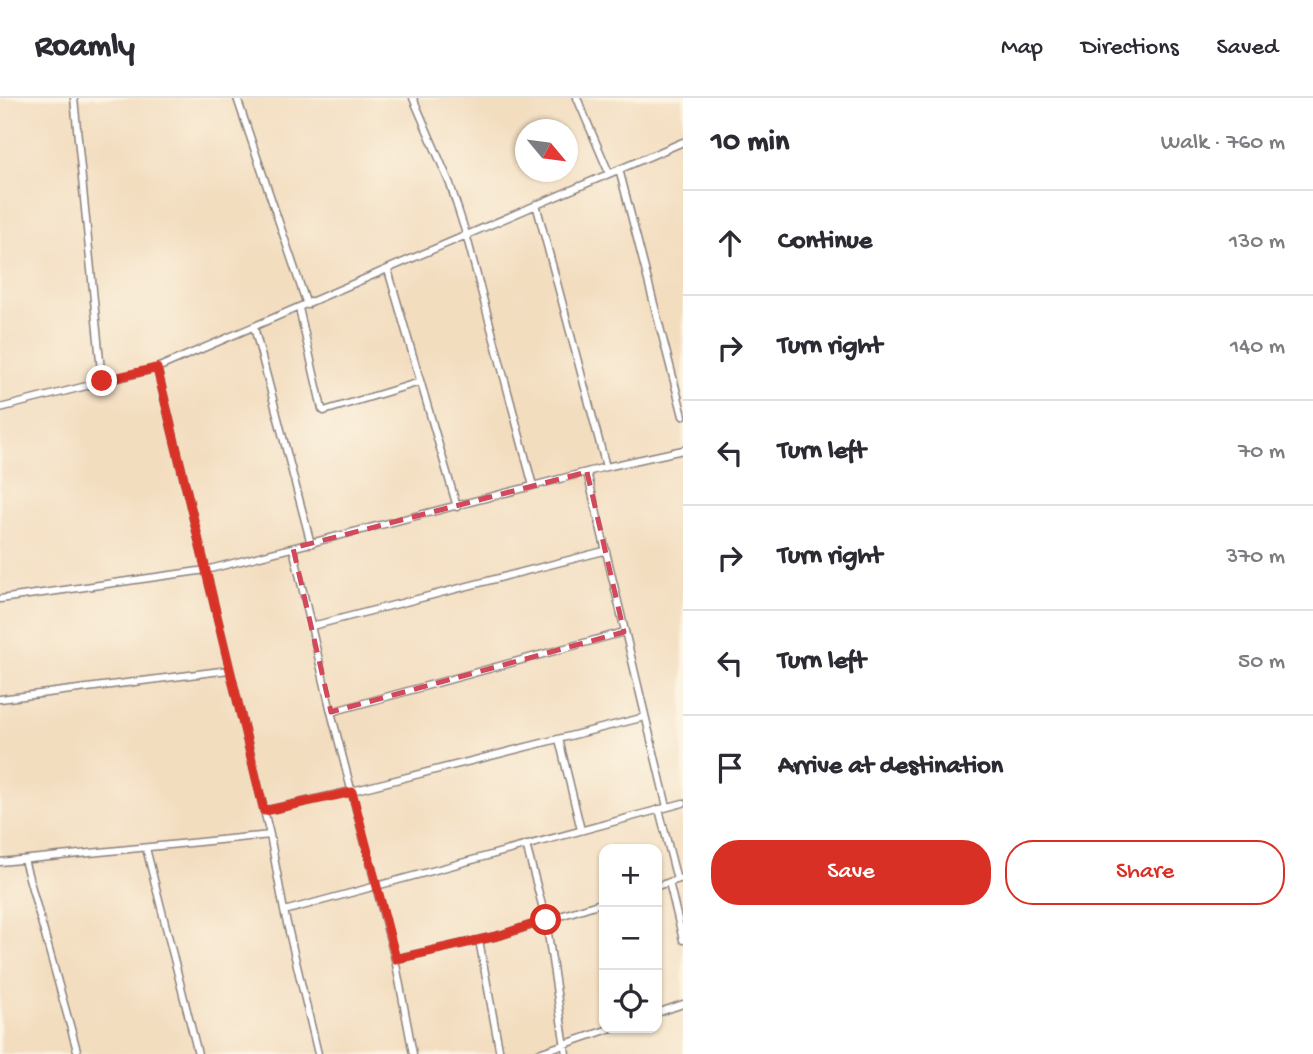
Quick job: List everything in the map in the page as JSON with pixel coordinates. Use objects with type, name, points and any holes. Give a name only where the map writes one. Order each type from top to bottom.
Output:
[{"type":"street","points":[[74,98],[102,381]]},
{"type":"street","points":[[237,98],[307,304]]},
{"type":"street","points":[[413,98],[450,184],[466,234],[533,486]]},
{"type":"street","points":[[577,98],[610,173]]},
{"type":"street","points":[[0,408],[157,368],[683,142]]},
{"type":"street","points":[[619,169],[683,416]]},
{"type":"street","points":[[536,204],[606,467]]},
{"type":"street","points":[[388,270],[457,507]]},
{"type":"street","points":[[299,308],[322,410],[420,382]]},
{"type":"street","points":[[254,327],[311,544]]},
{"type":"street","points":[[157,368],[270,835],[284,911],[318,1054]]},
{"type":"street","points":[[0,599],[206,570],[606,467],[683,450]]},
{"type":"street","points":[[587,472],[667,807]]},
{"type":"street","points":[[293,548],[331,712],[396,959],[413,1054]]},
{"type":"street","points":[[312,626],[604,551]]},
{"type":"street","points":[[331,712],[624,632]]},
{"type":"street","points":[[0,699],[229,670]]},
{"type":"street","points":[[264,811],[352,792],[645,716]]},
{"type":"street","points":[[559,738],[581,830]]},
{"type":"street","points":[[284,911],[683,803]]},
{"type":"street","points":[[659,809],[680,879],[662,884]]},
{"type":"street","points":[[0,862],[270,835]]},
{"type":"street","points":[[526,845],[546,920],[566,1054]]},
{"type":"street","points":[[146,848],[198,1054]]},
{"type":"street","points":[[24,860],[78,1054]]},
{"type":"street","points":[[669,882],[683,940]]},
{"type":"street","points":[[396,959],[479,940],[599,904]]},
{"type":"street","points":[[479,940],[499,1054]]},
{"type":"street","points":[[662,1011],[683,1004]]},
{"type":"street","points":[[536,1054],[599,1032]]},
{"type":"highlighted area","points":[[587,472],[624,632],[331,712],[293,548]]},
{"type":"route","points":[[102,381],[157,368],[264,811],[352,792],[396,959],[501,935],[546,920]]}]
